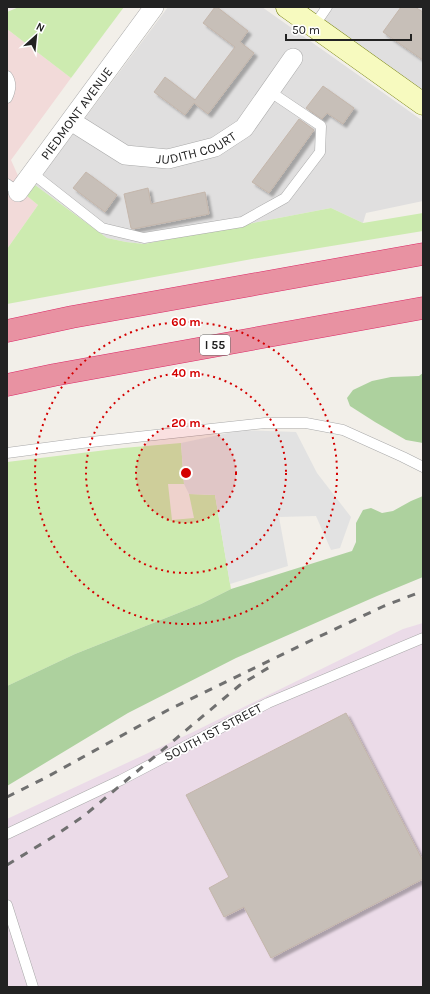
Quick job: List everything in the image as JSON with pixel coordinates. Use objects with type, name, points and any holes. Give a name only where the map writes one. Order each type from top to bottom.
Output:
[{"type":"highway","points":[[7,331],[423,254]]},
{"type":"highway","name":"I 55","points":[[7,385],[69,372],[423,308]]},
{"type":"street","name":"PIEDMONT AVENUE","points":[[134,35],[146,7]]},
{"type":"street","name":"PIEDMONT AVENUE","points":[[12,188],[32,173],[154,7]]},
{"type":"street","points":[[287,7],[423,104]]},
{"type":"street","name":"JUDITH COURT","points":[[71,121],[126,155],[168,159],[214,147],[244,128],[292,58]]},
{"type":"lane","points":[[314,26],[327,7]]},
{"type":"lane","points":[[7,76],[10,80],[10,91],[7,98]]},
{"type":"lane","points":[[32,173],[102,228],[144,238],[242,222],[285,198],[320,152],[321,126],[269,91]]},
{"type":"lane","points":[[7,453],[82,443],[265,423],[306,423],[343,430],[403,456],[423,467]]},
{"type":"lane","name":"SOUTH 1ST STREET","points":[[7,834],[121,780],[268,703],[423,638]]},
{"type":"lane","points":[[7,905],[33,987]]},
{"type":"shaded area","points":[[168,7],[262,7],[423,121],[423,201],[366,213],[363,223],[331,208],[144,244],[107,238],[35,185]]},
{"type":"shaded area","points":[[330,7],[423,7],[423,93],[322,18]]},
{"type":"shaded area","points":[[7,29],[71,78],[11,160],[27,196],[38,205],[7,249]]},
{"type":"shaded area","points":[[242,430],[296,432],[317,473],[351,517],[340,548],[331,550],[316,516],[279,517],[288,566],[230,584],[215,495],[189,494],[184,484],[181,443]]},
{"type":"shaded area","points":[[423,623],[423,987],[7,987],[7,819],[193,732],[403,629]]},
{"type":"green space","points":[[19,7],[124,7],[71,78],[7,29],[7,12]]},
{"type":"green space","points":[[35,185],[107,238],[126,242],[144,244],[331,208],[363,223],[423,213],[423,231],[252,259],[7,304],[7,249],[38,205],[27,196]]},
{"type":"green space","points":[[423,373],[423,443],[406,440],[350,406],[347,398],[353,390],[372,381],[391,377],[419,376]]},
{"type":"green space","points":[[181,443],[184,484],[168,484],[172,520],[194,518],[189,494],[215,495],[231,589],[201,604],[75,654],[7,686],[7,462],[123,448]]},
{"type":"green space","points":[[423,496],[423,577],[236,658],[128,713],[7,786],[7,686],[75,654],[201,604],[231,589],[352,551],[356,542],[356,523],[363,510],[371,508],[382,513],[393,511]]},
{"type":"building","points":[[215,7],[248,31],[240,42],[254,53],[208,114],[194,103],[185,115],[154,92],[165,77],[195,100],[235,47],[203,23]]},
{"type":"building","points":[[401,7],[415,7],[423,12],[423,60],[383,32]]},
{"type":"building","points":[[323,86],[354,108],[343,124],[327,113],[322,119],[306,108]]},
{"type":"building","points":[[299,119],[314,130],[269,193],[252,182]]},
{"type":"building","points":[[86,172],[117,195],[105,212],[73,188]]},
{"type":"building","points":[[148,188],[151,204],[205,192],[209,214],[133,229],[131,228],[124,194]]},
{"type":"building","points":[[346,713],[423,861],[423,879],[271,958],[244,907],[224,917],[209,888],[229,877],[186,795]]},
{"type":"railway","points":[[7,797],[45,778],[168,710],[384,606],[423,591]]},
{"type":"railway","points":[[7,865],[85,815],[240,685],[273,665]]}]
